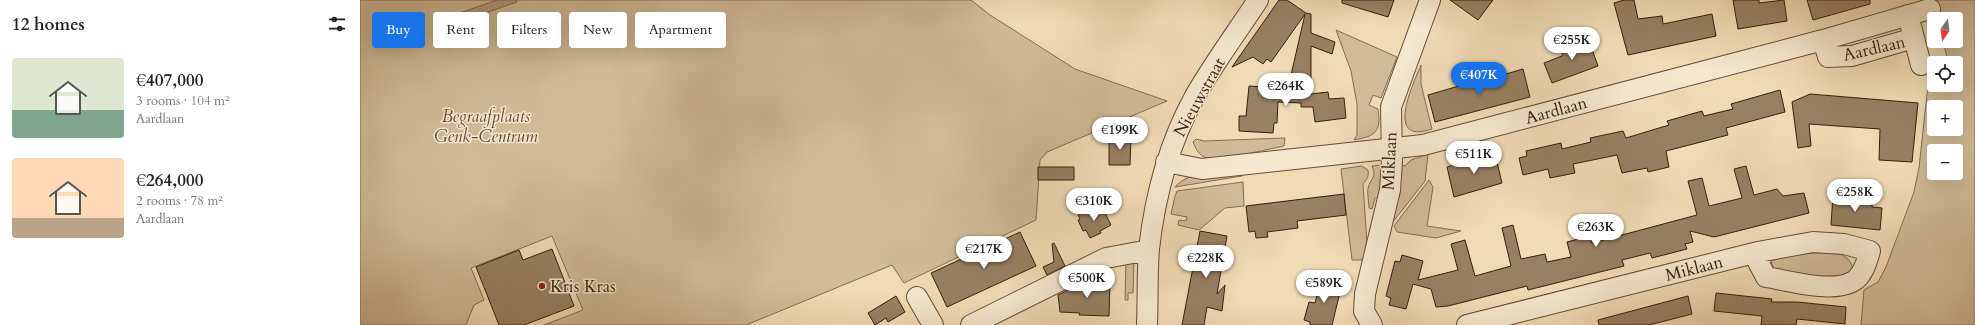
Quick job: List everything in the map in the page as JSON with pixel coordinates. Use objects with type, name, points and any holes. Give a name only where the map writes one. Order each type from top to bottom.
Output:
[{"type":"street","name":"Miklaan","points":[[1372,325],[1364,311],[1365,294],[1390,190],[1392,148],[1391,107],[1430,0]]},
{"type":"street","name":"Nieuwstraat","points":[[1147,325],[1149,250],[1155,208],[1166,162],[1195,96],[1256,1]]},
{"type":"street","name":"Aardlaan","points":[[1166,162],[1202,169],[1423,145],[1823,40],[1930,9]]},
{"type":"street","name":"Aardlaan","points":[[1908,15],[1920,66]]},
{"type":"street","name":"Aardlaan","points":[[1823,40],[1828,57],[1852,56],[1914,38]]},
{"type":"street","name":"Miklaan","points":[[1467,325],[1758,252],[1813,242],[1844,244],[1870,251],[1865,267],[1853,282],[1835,288],[1766,277],[1758,262],[1758,252]]},
{"type":"street","points":[[971,325],[1106,258],[1149,250]]},
{"type":"street","points":[[917,298],[934,325]]},
{"type":"green space","name":"Begraafplaats Genk-Centrum","points":[[360,0],[971,0],[990,15],[1075,69],[1167,101],[1047,152],[1040,160],[1036,220],[904,283],[892,265],[746,325],[544,325],[583,310],[552,236],[471,268],[484,300],[474,305],[466,325],[360,325]]},
{"type":"green space","points":[[1921,0],[1935,0],[1921,2]]},
{"type":"green space","points":[[1935,0],[1975,0],[1975,325],[1861,325],[1864,290],[1878,282],[1886,267],[1914,192],[1919,168],[1927,92],[1963,92],[1963,56],[1947,56],[1945,48],[1963,48],[1963,12],[1938,12]]},
{"type":"green space","points":[[1336,30],[1397,57],[1381,98],[1373,95],[1369,105],[1378,109],[1379,123],[1376,131],[1368,137],[1354,140],[1357,135],[1357,104],[1351,71]]},
{"type":"green space","points":[[1421,65],[1421,84],[1432,129],[1417,132],[1409,129],[1405,121],[1408,97]]},
{"type":"green space","points":[[1285,138],[1284,146],[1222,158],[1207,158],[1201,155],[1193,142],[1196,139],[1204,141]]},
{"type":"green space","points":[[1428,154],[1425,181],[1389,227],[1401,165],[1405,166],[1411,160]]},
{"type":"green space","points":[[1382,165],[1383,199],[1375,198],[1372,209],[1369,208],[1368,188],[1374,176],[1372,166]]},
{"type":"green space","points":[[1362,166],[1368,170],[1367,178],[1363,184],[1367,243],[1363,260],[1352,260],[1341,169]]},
{"type":"green space","points":[[1215,172],[1242,172],[1242,176],[1175,187],[1189,177],[1197,175]]},
{"type":"green space","points":[[1429,180],[1433,187],[1427,226],[1461,231],[1436,238],[1397,232],[1394,226]]},
{"type":"green space","points":[[1243,182],[1244,206],[1225,208],[1199,230],[1178,225],[1179,220],[1186,221],[1187,217],[1171,214],[1177,191]]},
{"type":"green space","points":[[1831,253],[1842,255],[1847,258],[1853,269],[1844,279],[1778,273],[1773,267],[1771,261],[1787,255]]},
{"type":"green space","points":[[1126,260],[1134,262],[1133,293],[1128,293],[1128,300],[1125,300]]},
{"type":"shaded area","points":[[497,0],[516,0],[517,2],[488,12],[462,12]]},
{"type":"building","points":[[1279,0],[1287,0],[1306,13],[1311,14],[1311,33],[1335,42],[1332,54],[1311,46],[1311,88],[1291,75],[1305,14],[1271,62],[1267,59],[1263,64],[1253,57],[1232,67]]},
{"type":"building","points":[[1342,0],[1394,0],[1388,17],[1342,3]]},
{"type":"building","points":[[1450,0],[1493,0],[1478,20]]},
{"type":"building","points":[[1624,0],[1634,0],[1638,19],[1662,16],[1663,24],[1712,14],[1716,36],[1628,55],[1614,3]]},
{"type":"building","points":[[1733,0],[1759,0],[1759,3],[1784,0],[1787,21],[1738,29]]},
{"type":"building","points":[[1807,0],[1870,0],[1870,4],[1813,20]]},
{"type":"building","points":[[1588,38],[1598,66],[1552,83],[1544,63],[1562,56],[1564,47]]},
{"type":"building","points":[[1523,69],[1530,97],[1435,122],[1428,95],[1476,81],[1477,88],[1501,82],[1499,76]]},
{"type":"building","points":[[1249,86],[1311,90],[1311,94],[1328,92],[1329,99],[1344,98],[1346,118],[1315,122],[1313,107],[1301,107],[1301,103],[1278,102],[1277,123],[1274,123],[1273,133],[1239,131],[1239,116],[1246,116]]},
{"type":"building","points":[[1780,90],[1785,112],[1726,128],[1728,135],[1666,151],[1669,167],[1648,172],[1647,168],[1622,173],[1617,155],[1573,164],[1575,173],[1550,178],[1548,169],[1523,175],[1519,158],[1527,156],[1526,151],[1561,143],[1562,149],[1591,142],[1590,138],[1623,131],[1626,138],[1669,125],[1667,121],[1702,111],[1704,116],[1733,109],[1731,104]]},
{"type":"building","points":[[1810,94],[1918,103],[1912,162],[1879,160],[1880,129],[1809,124],[1811,146],[1798,148],[1792,102]]},
{"type":"building","points":[[1109,137],[1131,137],[1130,165],[1109,165]]},
{"type":"building","points":[[1495,154],[1502,183],[1454,197],[1447,167]]},
{"type":"building","points":[[1746,166],[1754,195],[1777,189],[1783,196],[1804,193],[1809,213],[1714,237],[1690,231],[1693,242],[1685,244],[1687,249],[1652,258],[1650,253],[1622,260],[1624,266],[1528,290],[1527,286],[1448,306],[1436,307],[1431,289],[1413,284],[1406,309],[1389,305],[1391,298],[1386,296],[1395,261],[1400,262],[1402,255],[1423,261],[1418,280],[1458,270],[1451,244],[1465,240],[1475,276],[1511,266],[1502,228],[1513,225],[1521,259],[1545,254],[1547,262],[1571,257],[1567,242],[1590,236],[1592,243],[1697,215],[1688,181],[1702,178],[1709,206],[1742,198],[1734,169]]},
{"type":"building","points":[[1038,167],[1074,167],[1074,180],[1038,180]]},
{"type":"building","points":[[1344,194],[1346,215],[1297,221],[1298,228],[1267,232],[1268,237],[1256,238],[1255,231],[1249,232],[1246,206]]},
{"type":"building","points":[[1833,195],[1872,200],[1872,207],[1882,208],[1880,230],[1831,225]]},
{"type":"building","points":[[1089,209],[1091,214],[1103,209],[1111,225],[1100,231],[1101,233],[1090,238],[1086,230],[1083,231],[1078,220],[1080,219],[1078,215]]},
{"type":"building","points":[[1200,231],[1227,236],[1217,294],[1225,285],[1222,311],[1207,307],[1204,325],[1182,325]]},
{"type":"building","points":[[1020,232],[1036,266],[947,307],[931,273]]},
{"type":"building","points":[[1054,243],[1065,266],[1047,275],[1043,267],[1054,262],[1052,244]]},
{"type":"building","name":"Kris Kras","points":[[552,249],[574,306],[524,325],[499,325],[476,267],[519,250],[523,260]]},
{"type":"building","points":[[1321,279],[1342,284],[1332,325],[1310,325],[1310,322],[1304,320],[1309,302],[1315,303]]},
{"type":"building","points":[[1086,281],[1110,282],[1109,316],[1079,315],[1080,313],[1060,312],[1058,295]]},
{"type":"building","points":[[1716,293],[1772,299],[1771,302],[1797,302],[1846,307],[1845,324],[1797,319],[1796,325],[1761,325],[1762,316],[1714,311]]},
{"type":"building","points":[[896,296],[905,312],[888,322],[886,318],[875,325],[868,313]]},
{"type":"building","points":[[1688,296],[1692,314],[1649,325],[1599,325],[1598,320]]},
{"type":"place","name":"Kris Kras","points":[[542,286]]}]
